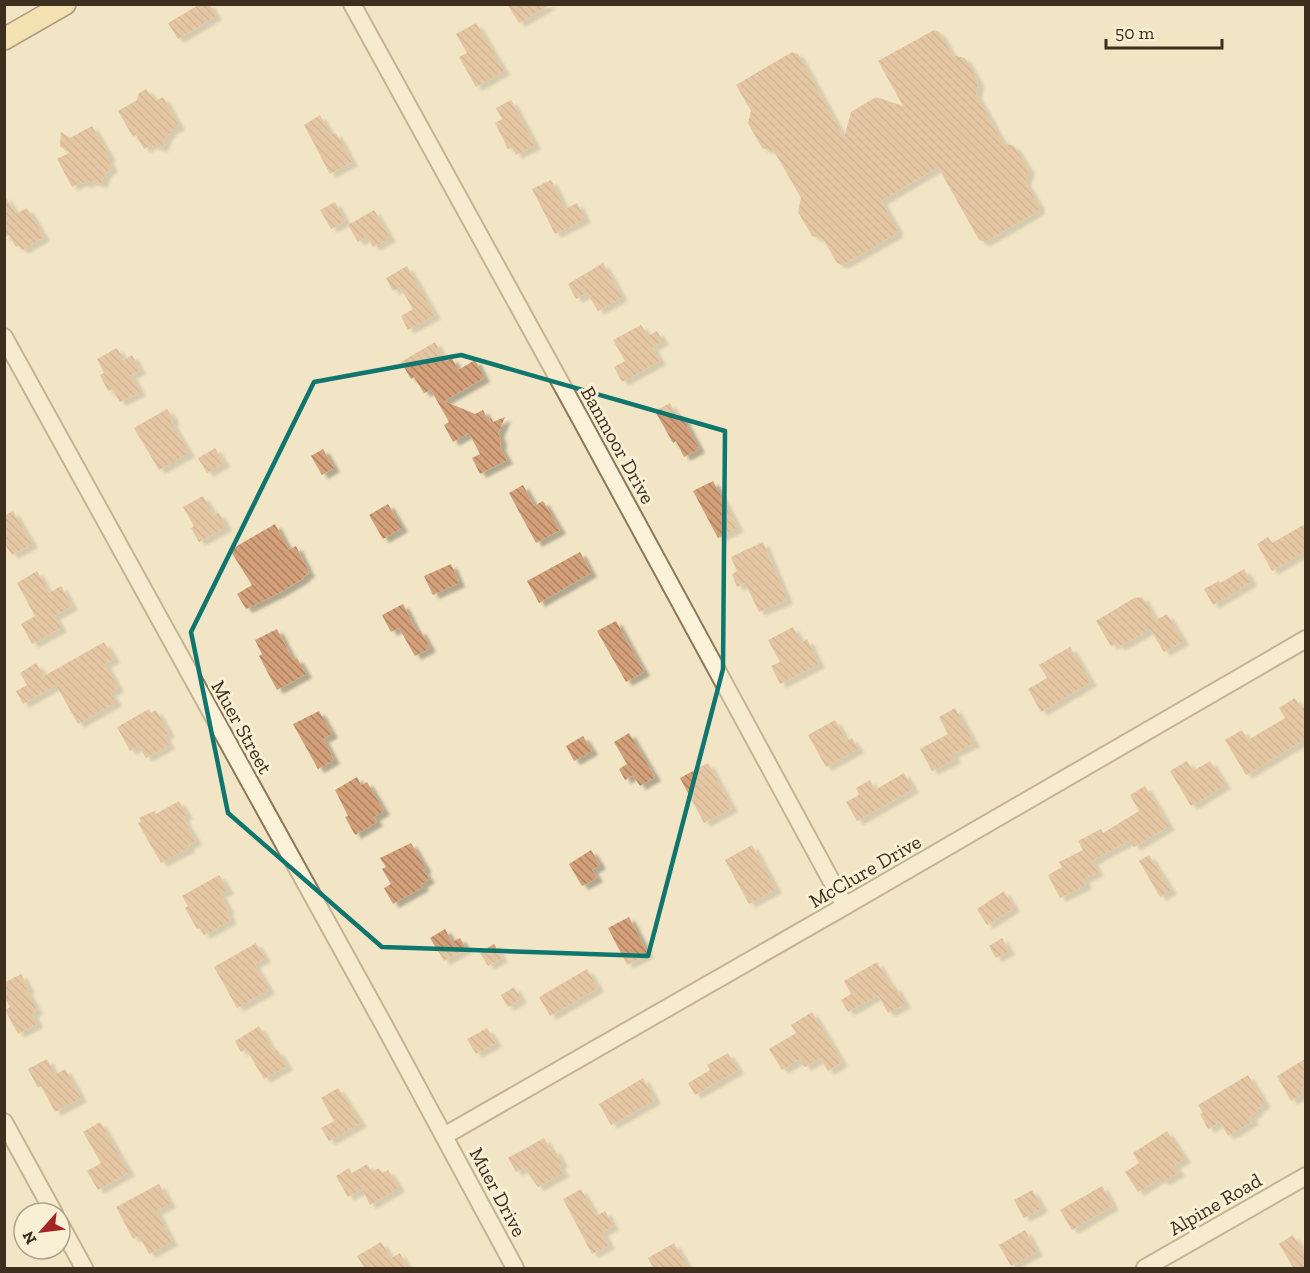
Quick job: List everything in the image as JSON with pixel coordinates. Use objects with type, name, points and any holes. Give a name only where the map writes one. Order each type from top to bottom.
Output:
[{"type":"main road","points":[[4,39],[55,7]]},
{"type":"street","name":"Banmoor Drive","points":[[352,4],[845,906]]},
{"type":"street","name":"Muer Street","points":[[4,337],[444,1136]]},
{"type":"street","name":"McClure Drive","points":[[444,1136],[1305,639]]},
{"type":"street","points":[[4,1122],[47,1201]]},
{"type":"street","name":"Muer Drive","points":[[444,1136],[515,1269]]},
{"type":"street","name":"Alpine Road","points":[[1145,1269],[1305,1176]]},
{"type":"street","points":[[72,1246],[84,1269]]},
{"type":"highlighted area","points":[[461,355],[725,431],[723,669],[648,956],[382,947],[228,813],[191,632],[314,382]]},
{"type":"building","points":[[200,4],[209,4],[216,16],[178,39],[168,23]]},
{"type":"building","points":[[507,4],[551,4],[519,23]]},
{"type":"building","points":[[476,23],[504,71],[476,87],[459,57],[467,53],[456,34]]},
{"type":"building","points":[[934,30],[939,32],[952,55],[965,58],[978,82],[976,95],[1003,143],[1014,146],[1029,170],[1025,182],[1039,206],[1038,211],[985,242],[979,240],[938,167],[881,201],[897,229],[896,234],[842,265],[837,263],[823,239],[812,236],[798,212],[801,198],[774,151],[762,148],[748,123],[751,111],[736,85],[792,52],[798,54],[844,138],[851,112],[876,97],[903,106],[878,61]]},
{"type":"building","points":[[146,89],[156,101],[163,97],[179,126],[166,136],[162,148],[151,145],[144,149],[136,135],[133,137],[118,111],[137,100],[139,93]]},
{"type":"building","points":[[511,100],[535,145],[516,155],[512,147],[508,149],[495,123],[502,119],[496,108]]},
{"type":"building","points":[[320,115],[331,135],[336,133],[352,162],[330,174],[304,125]]},
{"type":"building","points":[[92,126],[110,157],[107,159],[112,168],[106,172],[101,184],[90,181],[86,184],[81,182],[72,187],[57,159],[69,153],[60,146],[61,132],[70,138]]},
{"type":"building","points":[[551,180],[565,209],[577,203],[585,219],[555,234],[532,189]]},
{"type":"building","points":[[4,195],[16,214],[27,208],[44,237],[22,250],[19,246],[16,247],[9,235],[4,238]]},
{"type":"building","points":[[335,202],[345,221],[331,229],[320,210]]},
{"type":"building","points":[[374,210],[390,238],[373,247],[367,236],[358,242],[348,225]]},
{"type":"building","points":[[603,263],[622,297],[598,311],[587,293],[576,299],[568,284]]},
{"type":"building","points":[[407,266],[435,315],[408,330],[401,316],[413,309],[400,287],[393,291],[386,278]]},
{"type":"building","points":[[641,325],[648,336],[657,331],[663,341],[652,347],[660,361],[622,382],[614,367],[625,361],[613,340]]},
{"type":"building","points":[[435,342],[445,362],[452,358],[458,370],[475,360],[484,378],[444,401],[475,414],[483,410],[488,420],[491,418],[493,422],[505,417],[498,434],[501,440],[500,447],[507,460],[480,474],[472,458],[480,454],[469,433],[453,442],[444,425],[449,422],[431,390],[424,393],[414,377],[411,379],[401,362]]},
{"type":"building","points":[[117,348],[124,360],[132,355],[140,370],[131,375],[140,392],[120,402],[112,389],[108,391],[100,375],[104,373],[97,359]]},
{"type":"building","points":[[670,403],[676,415],[680,413],[699,449],[684,457],[676,441],[673,443],[655,411]]},
{"type":"building","points":[[167,409],[174,420],[171,422],[189,453],[159,470],[134,428]]},
{"type":"building","points":[[215,448],[224,463],[207,473],[198,458]]},
{"type":"building","points":[[323,449],[334,468],[322,475],[311,456]]},
{"type":"building","points":[[713,481],[738,528],[718,538],[693,491]]},
{"type":"building","points":[[523,485],[534,506],[543,501],[560,530],[536,543],[509,493]]},
{"type":"building","points":[[203,496],[214,515],[219,513],[226,527],[199,542],[191,528],[194,526],[183,507]]},
{"type":"building","points":[[388,504],[402,528],[383,539],[369,515]]},
{"type":"building","points":[[13,511],[32,544],[12,555],[4,543],[4,516]]},
{"type":"building","points":[[275,524],[289,550],[296,546],[309,573],[279,593],[246,609],[237,594],[252,585],[230,550]]},
{"type":"building","points":[[1305,524],[1305,551],[1272,571],[1257,544],[1268,537],[1272,543]]},
{"type":"building","points":[[763,542],[787,600],[759,612],[745,583],[737,587],[732,574],[737,571],[731,557]]},
{"type":"building","points":[[580,552],[591,573],[539,603],[527,581]]},
{"type":"building","points":[[451,564],[459,583],[433,595],[424,576]]},
{"type":"building","points":[[1244,569],[1251,582],[1213,605],[1204,589]]},
{"type":"building","points":[[37,571],[49,593],[61,586],[72,606],[54,616],[61,628],[32,644],[21,624],[35,616],[17,583]]},
{"type":"building","points":[[1142,597],[1156,620],[1167,614],[1183,641],[1164,652],[1150,629],[1119,647],[1117,643],[1111,646],[1096,621],[1134,598]]},
{"type":"building","points":[[403,604],[417,632],[420,630],[430,648],[415,656],[399,628],[391,632],[382,615]]},
{"type":"building","points":[[616,621],[644,672],[626,682],[597,631]]},
{"type":"building","points":[[793,627],[801,643],[807,639],[819,664],[780,684],[771,666],[780,662],[768,640]]},
{"type":"building","points":[[277,629],[293,660],[297,658],[306,674],[277,690],[259,656],[262,654],[255,640]]},
{"type":"building","points":[[104,642],[114,659],[105,664],[118,688],[110,693],[116,702],[78,724],[56,685],[23,704],[16,691],[27,685],[20,673],[36,663],[44,676]]},
{"type":"building","points":[[1070,647],[1091,682],[1041,712],[1028,689],[1047,678],[1039,665]]},
{"type":"building","points":[[1295,698],[1301,708],[1305,706],[1305,739],[1246,775],[1225,740],[1242,730],[1248,740],[1285,718],[1279,708]]},
{"type":"building","points":[[955,708],[974,743],[952,754],[955,759],[932,771],[920,749],[948,734],[939,717]]},
{"type":"building","points":[[149,709],[151,713],[156,710],[169,733],[164,736],[169,745],[146,758],[139,746],[130,751],[117,727]]},
{"type":"building","points":[[319,711],[332,734],[323,739],[334,760],[318,769],[293,724]]},
{"type":"building","points":[[835,720],[846,741],[852,738],[858,749],[826,767],[808,735]]},
{"type":"building","points":[[629,733],[655,777],[640,786],[633,775],[625,780],[619,769],[627,764],[614,742]]},
{"type":"building","points":[[583,736],[592,751],[574,761],[566,746]]},
{"type":"building","points":[[1187,761],[1193,771],[1210,761],[1225,785],[1191,806],[1170,771]]},
{"type":"building","points":[[708,763],[732,808],[704,823],[680,778]]},
{"type":"building","points":[[904,773],[913,789],[857,821],[846,802],[859,795],[856,788],[870,780],[875,790]]},
{"type":"building","points":[[357,777],[361,785],[367,782],[384,811],[374,817],[377,822],[355,835],[345,817],[348,816],[335,790]]},
{"type":"building","points":[[1145,786],[1169,826],[1134,847],[1130,840],[1092,861],[1098,872],[1083,879],[1086,885],[1060,898],[1048,875],[1062,867],[1059,862],[1083,850],[1078,841],[1101,829],[1103,833],[1139,811],[1130,795]]},
{"type":"building","points":[[179,801],[187,815],[183,818],[196,841],[188,845],[189,848],[161,863],[138,823],[141,822],[139,818],[154,811],[156,814]]},
{"type":"building","points":[[411,843],[429,879],[421,884],[423,887],[393,904],[384,888],[391,884],[382,869],[386,867],[380,858]]},
{"type":"building","points":[[752,845],[776,889],[749,904],[725,860]]},
{"type":"building","points":[[591,850],[600,865],[592,870],[597,878],[582,886],[569,864]]},
{"type":"building","points":[[1149,855],[1171,890],[1160,897],[1139,861]]},
{"type":"building","points":[[219,875],[228,890],[220,894],[229,910],[226,911],[231,920],[204,935],[200,928],[197,929],[185,908],[188,906],[182,896]]},
{"type":"building","points":[[1004,891],[1014,908],[987,925],[977,909]]},
{"type":"building","points":[[629,917],[648,954],[627,965],[608,928]]},
{"type":"building","points":[[445,929],[452,942],[460,938],[466,949],[444,961],[430,938]]},
{"type":"building","points":[[1002,938],[1009,951],[996,958],[989,946]]},
{"type":"building","points":[[256,943],[265,958],[254,964],[269,990],[237,1008],[214,967]]},
{"type":"building","points":[[494,944],[502,958],[488,966],[480,953]]},
{"type":"building","points":[[877,962],[892,988],[895,986],[905,1004],[888,1013],[878,995],[848,1012],[841,1000],[851,994],[844,981]]},
{"type":"building","points":[[587,969],[598,988],[550,1016],[539,997]]},
{"type":"building","points":[[21,974],[29,989],[26,990],[37,1010],[32,1014],[37,1024],[18,1034],[5,1010],[10,1007],[4,997],[4,983]]},
{"type":"building","points":[[514,987],[521,999],[508,1007],[501,995]]},
{"type":"building","points":[[812,1012],[842,1062],[828,1071],[820,1058],[805,1067],[800,1059],[782,1070],[769,1049],[796,1033],[791,1025]]},
{"type":"building","points":[[259,1026],[274,1052],[277,1050],[287,1066],[264,1079],[246,1049],[241,1052],[235,1041]]},
{"type":"building","points":[[487,1028],[496,1043],[476,1054],[467,1039]]},
{"type":"building","points":[[728,1053],[738,1070],[695,1095],[688,1083],[710,1070],[707,1065]]},
{"type":"building","points":[[47,1059],[55,1075],[65,1069],[81,1098],[55,1112],[41,1086],[38,1088],[28,1069]]},
{"type":"building","points":[[1305,1059],[1305,1085],[1300,1088],[1303,1093],[1291,1101],[1277,1076]]},
{"type":"building","points":[[1248,1075],[1265,1104],[1250,1116],[1253,1121],[1228,1136],[1220,1122],[1208,1129],[1198,1105]]},
{"type":"building","points":[[643,1078],[655,1100],[611,1125],[599,1104]]},
{"type":"building","points":[[338,1088],[361,1123],[329,1141],[321,1128],[334,1121],[321,1098]]},
{"type":"building","points":[[100,1122],[129,1172],[98,1190],[87,1171],[101,1163],[83,1132]]},
{"type":"building","points":[[1167,1131],[1185,1159],[1174,1165],[1179,1172],[1163,1182],[1160,1178],[1138,1192],[1125,1172],[1139,1163],[1133,1153]]},
{"type":"building","points":[[544,1138],[551,1151],[554,1149],[562,1163],[559,1165],[563,1173],[538,1187],[524,1168],[516,1172],[508,1158]]},
{"type":"building","points":[[367,1164],[372,1172],[379,1168],[382,1173],[388,1170],[399,1188],[370,1205],[362,1189],[348,1197],[336,1176],[349,1168],[352,1173]]},
{"type":"building","points":[[159,1184],[170,1204],[156,1211],[172,1242],[149,1254],[139,1236],[133,1239],[116,1207]]},
{"type":"building","points":[[1102,1186],[1113,1206],[1072,1230],[1060,1210]]},
{"type":"building","points":[[581,1189],[596,1216],[605,1211],[613,1226],[602,1232],[609,1245],[592,1254],[563,1199]]},
{"type":"building","points":[[1032,1190],[1042,1208],[1024,1218],[1014,1200]]},
{"type":"building","points":[[1025,1230],[1037,1252],[1011,1266],[999,1245]]},
{"type":"building","points":[[1293,1235],[1305,1255],[1305,1269],[1294,1269],[1279,1244]]},
{"type":"building","points":[[381,1242],[391,1258],[400,1253],[408,1269],[365,1269],[357,1256]]},
{"type":"building","points":[[674,1243],[689,1269],[654,1269],[648,1258]]}]
